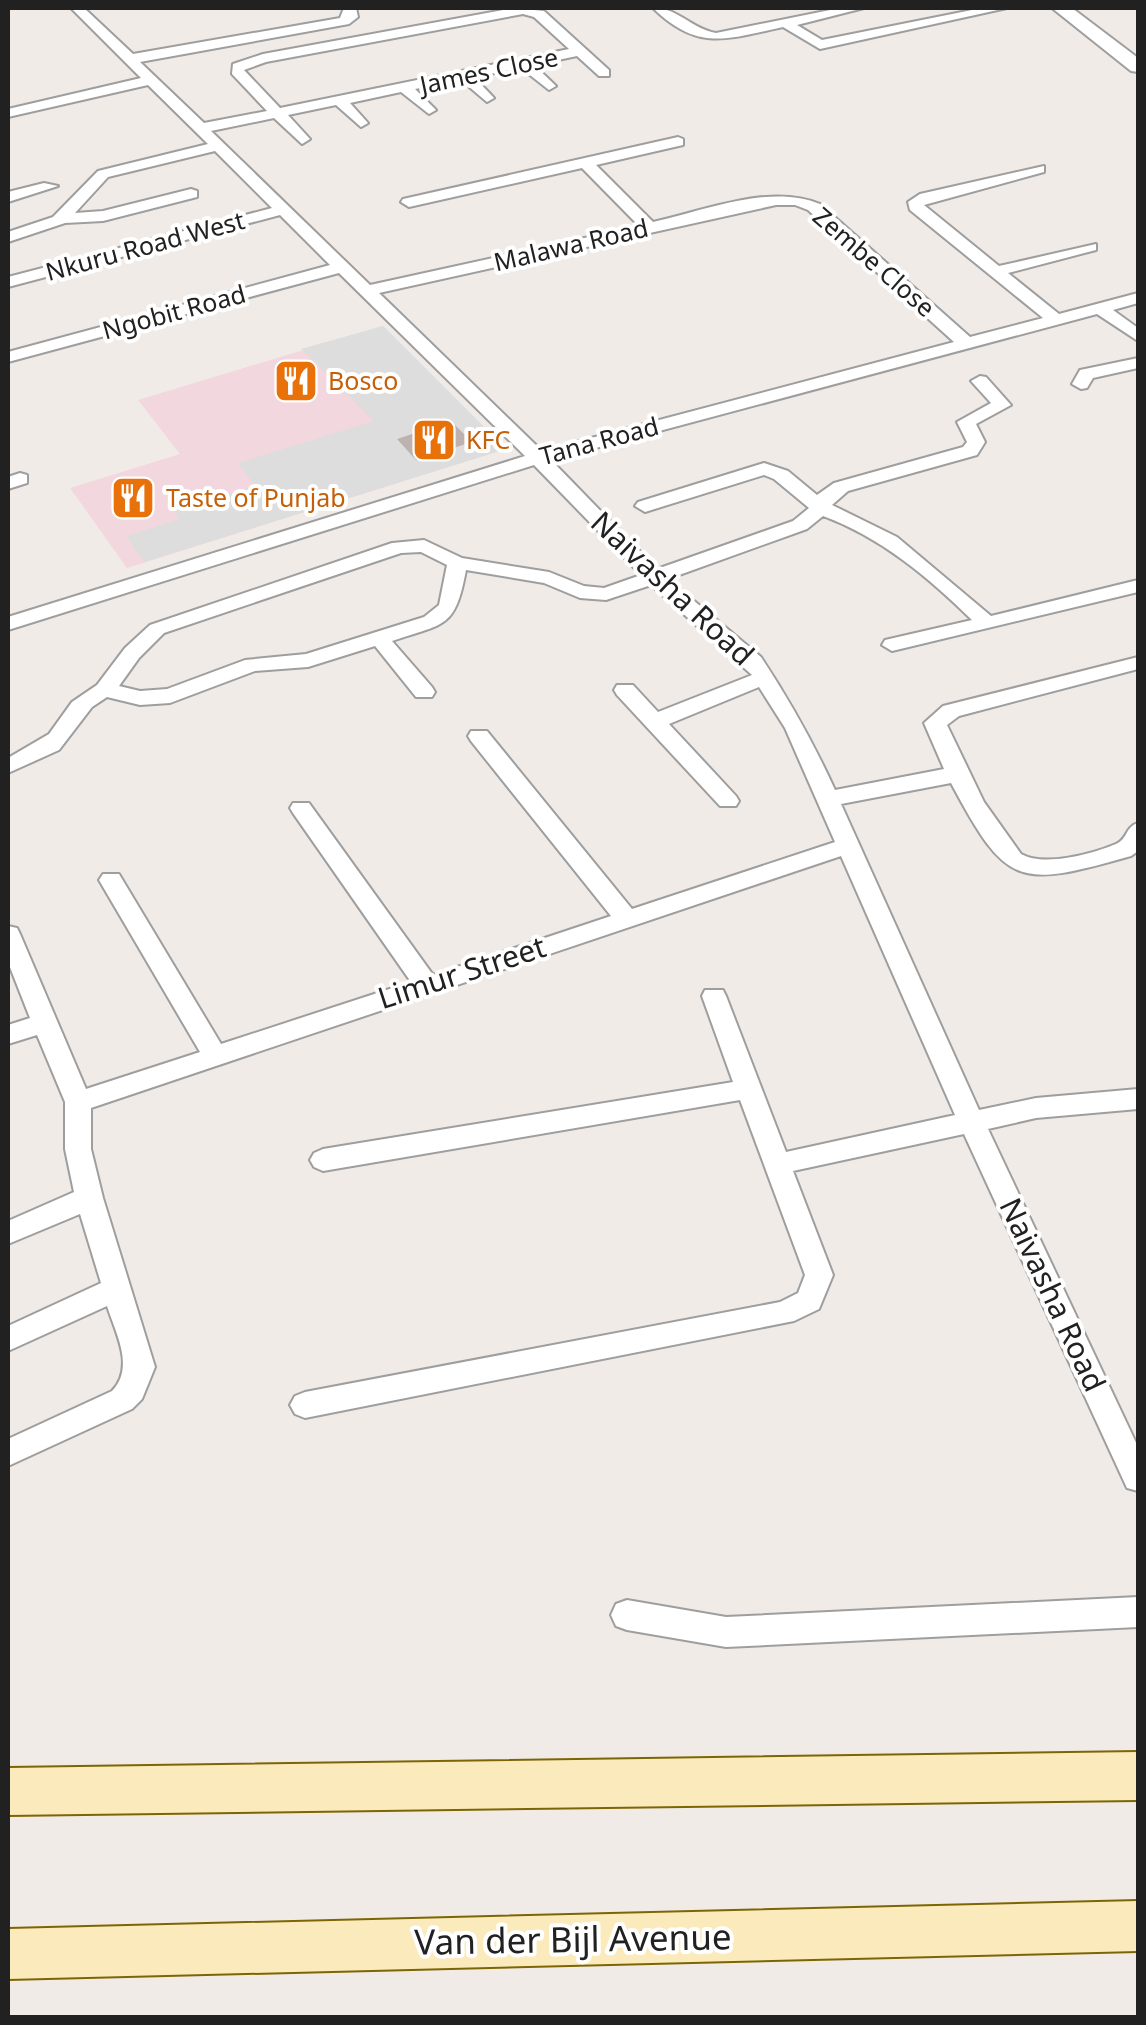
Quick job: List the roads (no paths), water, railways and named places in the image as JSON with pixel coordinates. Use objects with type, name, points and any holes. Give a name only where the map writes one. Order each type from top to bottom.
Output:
[{"type":"main road","points":[[8,1792],[1138,1776]]},
{"type":"main road","name":"Van der Bijl Avenue","points":[[8,1954],[1138,1926]]},
{"type":"street","name":"Naivasha Road","points":[[77,8],[538,458],[656,579],[740,648],[766,677],[796,728],[971,1122],[1128,1434],[1138,1478]]},
{"type":"street","points":[[131,59],[344,21],[351,17],[350,8]]},
{"type":"street","points":[[660,8],[688,30],[707,36],[786,24],[852,8]]},
{"type":"street","points":[[786,24],[820,45],[1000,8]]},
{"type":"street","points":[[1061,8],[1138,68]]},
{"type":"street","name":"James Close","points":[[277,110],[237,71],[238,67],[263,58],[522,10],[540,14],[581,51]]},
{"type":"street","points":[[810,19],[841,40]]},
{"type":"street","points":[[581,51],[604,73]]},
{"type":"street","name":"James Close","points":[[200,125],[340,101],[581,51]]},
{"type":"street","points":[[525,64],[549,86]]},
{"type":"street","points":[[465,76],[487,98]]},
{"type":"street","points":[[8,112],[152,80]]},
{"type":"street","points":[[405,88],[429,110]]},
{"type":"street","points":[[8,126],[62,112],[80,96]]},
{"type":"street","points":[[340,101],[361,124]]},
{"type":"street","points":[[277,110],[302,138]]},
{"type":"street","points":[[409,202],[678,142]]},
{"type":"street","points":[[61,218],[103,174],[219,146]]},
{"type":"street","points":[[584,161],[649,226]]},
{"type":"street","points":[[1039,169],[916,202],[921,214],[1056,320]]},
{"type":"street","points":[[8,197],[50,186]]},
{"type":"street","points":[[8,237],[61,218],[103,216],[191,194]]},
{"type":"street","name":"Malawa Road","points":[[366,291],[776,200]]},
{"type":"street","name":"Zembe Close","points":[[776,200],[796,200],[814,207],[965,342]]},
{"type":"street","name":"Nkuru Road West","points":[[8,282],[282,210]]},
{"type":"street","points":[[994,272],[1090,247]]},
{"type":"street","name":"Ngobit Road","points":[[8,357],[340,267]]},
{"type":"street","name":"Tana Road","points":[[8,624],[538,458],[1138,298]]},
{"type":"street","points":[[1100,308],[1138,336]]},
{"type":"street","points":[[1081,384],[1086,374],[1138,363]]},
{"type":"street","points":[[8,766],[46,749],[61,734],[77,706],[105,690],[144,640],[168,624],[399,546],[424,546],[457,563],[549,578],[585,593],[606,594],[800,525],[821,508],[826,496],[841,487],[970,450],[976,442],[966,422],[1002,404],[980,381]]},
{"type":"street","points":[[645,506],[764,469],[781,475],[821,508],[868,525],[912,554],[987,622]]},
{"type":"street","points":[[105,690],[160,698],[252,665],[308,660],[431,621],[445,612],[451,602],[457,563]]},
{"type":"street","points":[[892,645],[1138,586]]},
{"type":"street","points":[[380,638],[424,692]]},
{"type":"street","points":[[1138,663],[944,714],[935,724],[958,774],[1002,850],[1024,866],[1048,866],[1123,850],[1132,844],[1138,832]]},
{"type":"street","points":[[655,720],[766,677]]},
{"type":"street","points":[[625,690],[728,801]]},
{"type":"street","points":[[478,736],[626,918]]},
{"type":"street","points":[[828,800],[958,774]]},
{"type":"street","points":[[301,808],[427,985]]},
{"type":"street","name":"Limur Street","points":[[78,1102],[846,846]]},
{"type":"street","points":[[111,880],[214,1054]]},
{"type":"street","points":[[8,934],[78,1102],[78,1150],[89,1198],[140,1368],[132,1390],[110,1406],[8,1453]]},
{"type":"street","points":[[305,1405],[798,1308],[809,1300],[817,1287],[818,1267],[714,996]]},
{"type":"street","points":[[8,1035],[44,1023]]},
{"type":"street","points":[[323,1160],[749,1089]]},
{"type":"street","points":[[779,1164],[1036,1108],[1138,1098]]},
{"type":"street","points":[[8,1233],[89,1198]]},
{"type":"street","points":[[8,1339],[116,1289]]},
{"type":"street","points":[[627,1615],[726,1632],[1138,1612]]},
{"type":"place","name":"Bosco","points":[[296,381]]},
{"type":"place","name":"KFC","points":[[434,440]]},
{"type":"place","name":"Taste of Punjab","points":[[133,498]]}]
